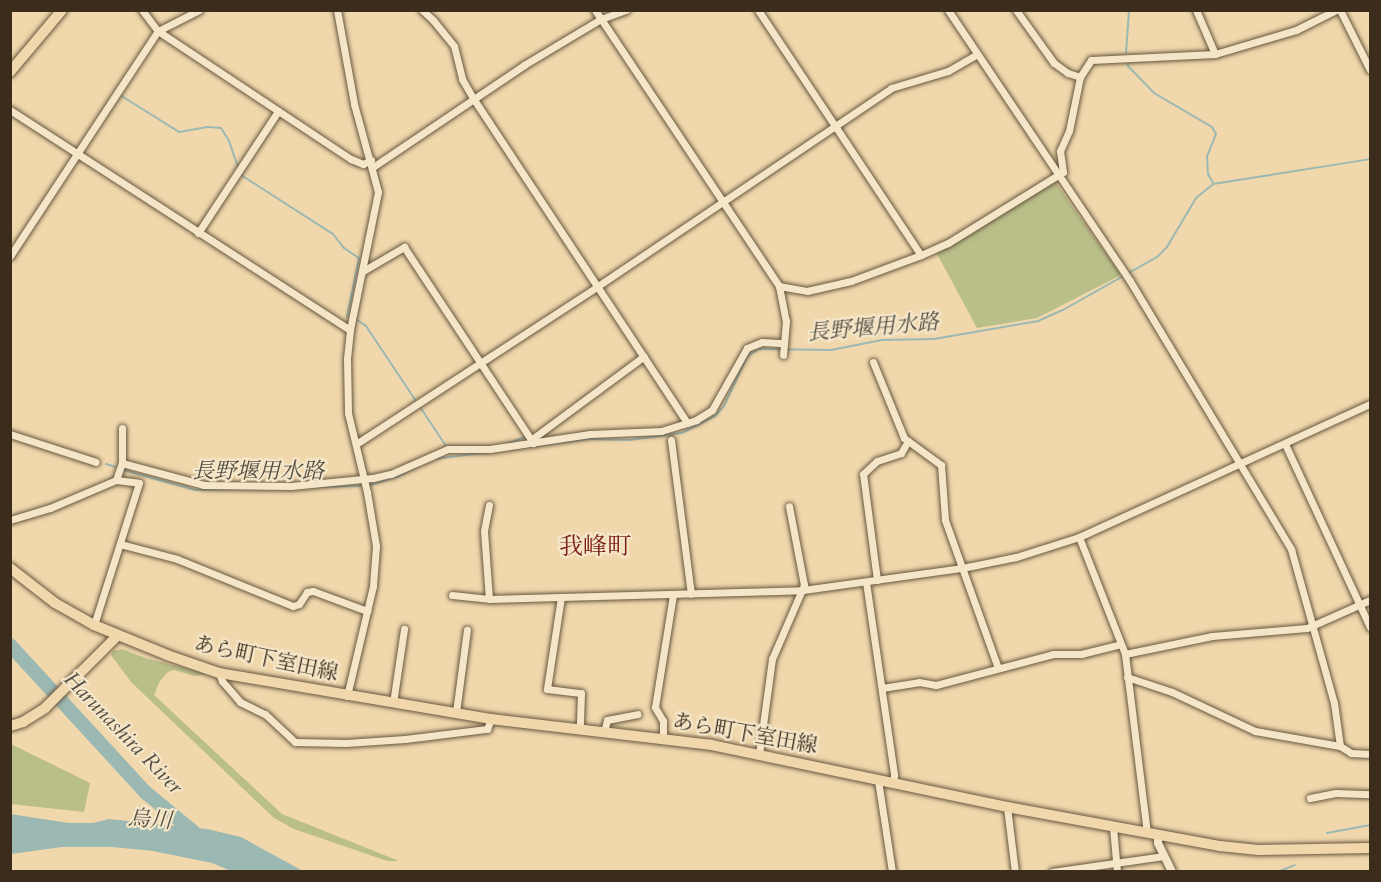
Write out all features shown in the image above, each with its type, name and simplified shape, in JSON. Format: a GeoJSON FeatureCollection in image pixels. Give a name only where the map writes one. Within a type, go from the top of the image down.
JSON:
{"type":"FeatureCollection","features":[{"type":"Feature","properties":{"kind":"main road"},"geometry":{"type":"LineString","coordinates":[[10,72],[62,10]]}},
{"type":"Feature","properties":{"kind":"main road","name":"あら町下室田線"},"geometry":{"type":"LineString","coordinates":[[10,568],[55,603],[94,625],[201,669],[219,673],[491,718],[663,739],[759,754],[1007,807],[1152,834],[1258,850],[1371,848]]}},
{"type":"Feature","properties":{"kind":"main road"},"geometry":{"type":"LineString","coordinates":[[10,726],[30,718],[45,708],[118,635]]}},
{"type":"Feature","properties":{"kind":"street"},"geometry":{"type":"LineString","coordinates":[[142,10],[158,31],[359,164],[372,164],[473,98],[601,20],[626,10]]}},
{"type":"Feature","properties":{"kind":"street"},"geometry":{"type":"LineString","coordinates":[[10,256],[158,31],[199,10]]}},
{"type":"Feature","properties":{"kind":"street"},"geometry":{"type":"LineString","coordinates":[[337,10],[354,104],[377,183],[378,202],[350,330],[347,359],[347,403],[376,546],[375,576],[347,696]]}},
{"type":"Feature","properties":{"kind":"street"},"geometry":{"type":"LineString","coordinates":[[422,10],[454,46],[462,79],[473,98],[687,423]]}},
{"type":"Feature","properties":{"kind":"street"},"geometry":{"type":"LineString","coordinates":[[122,463],[182,481],[214,486],[291,486],[364,480],[391,474],[448,449],[490,448],[590,434],[653,432],[687,423],[707,414],[717,404],[747,348],[762,342],[783,348],[786,321],[779,286],[724,200],[595,10]]}},
{"type":"Feature","properties":{"kind":"street"},"geometry":{"type":"LineString","coordinates":[[758,10],[921,255]]}},
{"type":"Feature","properties":{"kind":"street"},"geometry":{"type":"LineString","coordinates":[[948,10],[1126,276],[1294,558],[1334,703],[1340,746]]}},
{"type":"Feature","properties":{"kind":"street"},"geometry":{"type":"LineString","coordinates":[[1016,10],[1054,63],[1068,73],[1080,77]]}},
{"type":"Feature","properties":{"kind":"street"},"geometry":{"type":"LineString","coordinates":[[1196,10],[1215,54]]}},
{"type":"Feature","properties":{"kind":"street"},"geometry":{"type":"LineString","coordinates":[[779,286],[807,291],[851,281],[921,255],[948,243],[1063,172],[1060,151],[1068,131],[1080,77],[1087,64],[1096,59],[1215,54],[1296,30],[1336,10]]}},
{"type":"Feature","properties":{"kind":"street"},"geometry":{"type":"LineString","coordinates":[[1340,10],[1371,70]]}},
{"type":"Feature","properties":{"kind":"street"},"geometry":{"type":"LineString","coordinates":[[356,444],[598,286],[891,88],[948,71],[977,54]]}},
{"type":"Feature","properties":{"kind":"street"},"geometry":{"type":"LineString","coordinates":[[10,110],[350,330]]}},
{"type":"Feature","properties":{"kind":"street"},"geometry":{"type":"LineString","coordinates":[[198,233],[278,111]]}},
{"type":"Feature","properties":{"kind":"street"},"geometry":{"type":"LineString","coordinates":[[363,271],[404,247],[533,441]]}},
{"type":"Feature","properties":{"kind":"street"},"geometry":{"type":"LineString","coordinates":[[533,441],[644,356]]}},
{"type":"Feature","properties":{"kind":"street"},"geometry":{"type":"LineString","coordinates":[[873,362],[901,434],[941,465],[945,520],[998,668]]}},
{"type":"Feature","properties":{"kind":"street"},"geometry":{"type":"LineString","coordinates":[[452,595],[489,599],[803,590],[962,568],[1016,557],[1079,537],[1371,404]]}},
{"type":"Feature","properties":{"kind":"street"},"geometry":{"type":"LineString","coordinates":[[116,480],[122,463],[122,428]]}},
{"type":"Feature","properties":{"kind":"street"},"geometry":{"type":"LineString","coordinates":[[10,434],[96,462]]}},
{"type":"Feature","properties":{"kind":"street"},"geometry":{"type":"LineString","coordinates":[[671,440],[692,594]]}},
{"type":"Feature","properties":{"kind":"street"},"geometry":{"type":"LineString","coordinates":[[877,580],[863,474],[877,461],[901,453],[908,441]]}},
{"type":"Feature","properties":{"kind":"street"},"geometry":{"type":"LineString","coordinates":[[1285,444],[1371,627]]}},
{"type":"Feature","properties":{"kind":"street"},"geometry":{"type":"LineString","coordinates":[[10,520],[50,508],[116,480],[139,483],[94,625]]}},
{"type":"Feature","properties":{"kind":"street"},"geometry":{"type":"LineString","coordinates":[[489,505],[484,531],[489,599]]}},
{"type":"Feature","properties":{"kind":"street"},"geometry":{"type":"LineString","coordinates":[[759,754],[772,659],[803,590],[789,506]]}},
{"type":"Feature","properties":{"kind":"street"},"geometry":{"type":"LineString","coordinates":[[1079,537],[1125,654],[1152,834],[1172,872]]}},
{"type":"Feature","properties":{"kind":"street"},"geometry":{"type":"LineString","coordinates":[[120,544],[177,559],[293,606],[299,604],[309,590],[367,611]]}},
{"type":"Feature","properties":{"kind":"street"},"geometry":{"type":"LineString","coordinates":[[866,582],[893,783]]}},
{"type":"Feature","properties":{"kind":"street"},"geometry":{"type":"LineString","coordinates":[[663,739],[663,721],[655,707],[673,594]]}},
{"type":"Feature","properties":{"kind":"street"},"geometry":{"type":"LineString","coordinates":[[561,597],[547,690],[581,693],[580,730]]}},
{"type":"Feature","properties":{"kind":"street"},"geometry":{"type":"LineString","coordinates":[[1125,654],[1212,636],[1261,634],[1312,627],[1371,600]]}},
{"type":"Feature","properties":{"kind":"street"},"geometry":{"type":"LineString","coordinates":[[393,703],[404,629]]}},
{"type":"Feature","properties":{"kind":"street"},"geometry":{"type":"LineString","coordinates":[[456,712],[467,630]]}},
{"type":"Feature","properties":{"kind":"street"},"geometry":{"type":"LineString","coordinates":[[882,688],[919,682],[936,685],[1053,654],[1082,654],[1121,644]]}},
{"type":"Feature","properties":{"kind":"street"},"geometry":{"type":"LineString","coordinates":[[219,673],[222,681],[240,702],[265,714],[295,742],[345,743],[405,739],[487,729],[491,718]]}},
{"type":"Feature","properties":{"kind":"street"},"geometry":{"type":"LineString","coordinates":[[1127,677],[1172,692],[1255,731],[1340,746],[1345,751],[1371,754]]}},
{"type":"Feature","properties":{"kind":"street"},"geometry":{"type":"LineString","coordinates":[[604,732],[607,720],[637,714]]}},
{"type":"Feature","properties":{"kind":"street"},"geometry":{"type":"LineString","coordinates":[[878,780],[892,872]]}},
{"type":"Feature","properties":{"kind":"street"},"geometry":{"type":"LineString","coordinates":[[1310,798],[1336,793],[1371,794]]}},
{"type":"Feature","properties":{"kind":"street"},"geometry":{"type":"LineString","coordinates":[[1007,807],[1016,872]]}},
{"type":"Feature","properties":{"kind":"street"},"geometry":{"type":"LineString","coordinates":[[1113,827],[1117,872]]}},
{"type":"Feature","properties":{"kind":"street"},"geometry":{"type":"LineString","coordinates":[[1052,872],[1164,856]]}},
{"type":"Feature","properties":{"kind":"green space"},"geometry":{"type":"Polygon","coordinates":[[[1053,179],[1121,275],[1037,318],[977,328],[936,252],[1053,179]]]}},
{"type":"Feature","properties":{"kind":"green space"},"geometry":{"type":"Polygon","coordinates":[[[122,649],[145,658],[207,674],[195,676],[174,670],[168,672],[160,681],[154,695],[282,814],[399,861],[387,861],[294,829],[274,818],[131,682],[111,655],[113,651],[122,649]]]}},
{"type":"Feature","properties":{"kind":"green space"},"geometry":{"type":"Polygon","coordinates":[[[11,744],[90,783],[84,812],[11,804],[11,744]]]}},
{"type":"Feature","properties":{"kind":"water"},"geometry":{"type":"Polygon","coordinates":[[[10,814],[69,823],[93,823],[109,819],[207,829],[241,837],[303,871],[231,871],[212,863],[153,851],[112,847],[62,847],[11,854],[10,814]]]}},
{"type":"Feature","properties":{"kind":"waterway"},"geometry":{"type":"LineString","coordinates":[[1126,53],[1129,10]]}},
{"type":"Feature","properties":{"kind":"waterway"},"geometry":{"type":"LineString","coordinates":[[1128,59],[1128,66],[1154,93],[1212,127],[1216,134],[1207,156],[1208,174],[1213,183]]}},
{"type":"Feature","properties":{"kind":"waterway"},"geometry":{"type":"LineString","coordinates":[[120,95],[179,132],[208,127],[221,128],[229,141],[238,167]]}},
{"type":"Feature","properties":{"kind":"waterway","name":"長野堰用水路"},"geometry":{"type":"LineString","coordinates":[[434,459],[589,439],[629,440],[682,433],[715,416],[724,406],[747,357],[758,349],[831,350],[882,340],[934,339],[1038,321],[1063,310],[1157,257],[1167,247],[1196,198],[1213,184],[1370,159]]}},
{"type":"Feature","properties":{"kind":"waterway"},"geometry":{"type":"LineString","coordinates":[[241,175],[333,234],[344,248],[359,258],[347,317]]}},
{"type":"Feature","properties":{"kind":"waterway"},"geometry":{"type":"LineString","coordinates":[[356,319],[366,326],[446,446],[449,446]]}},
{"type":"Feature","properties":{"kind":"waterway"},"geometry":{"type":"LineString","coordinates":[[509,443],[525,437]]}},
{"type":"Feature","properties":{"kind":"waterway","name":"長野堰用水路"},"geometry":{"type":"LineString","coordinates":[[106,464],[116,467]]}},
{"type":"Feature","properties":{"kind":"waterway","name":"長野堰用水路"},"geometry":{"type":"LineString","coordinates":[[371,485],[399,476],[420,465]]}},
{"type":"Feature","properties":{"kind":"waterway","name":"長野堰用水路"},"geometry":{"type":"LineString","coordinates":[[123,470],[195,490],[360,486]]}},
{"type":"Feature","properties":{"kind":"waterway","name":"Harunashira River"},"geometry":{"type":"LineString","coordinates":[[10,645],[145,792],[201,838]]}},
{"type":"Feature","properties":{"kind":"waterway"},"geometry":{"type":"LineString","coordinates":[[1327,833],[1370,825]]}},
{"type":"Feature","properties":{"kind":"waterway"},"geometry":{"type":"LineString","coordinates":[[1277,872],[1295,865]]}},
{"type":"Feature","properties":{"kind":"district","name":"我峰町"},"geometry":{"type":"Point","coordinates":[595,547]}},
{"type":"Feature","properties":{"kind":"water label","name":"烏川"},"geometry":{"type":"Point","coordinates":[150,820]}}]}
